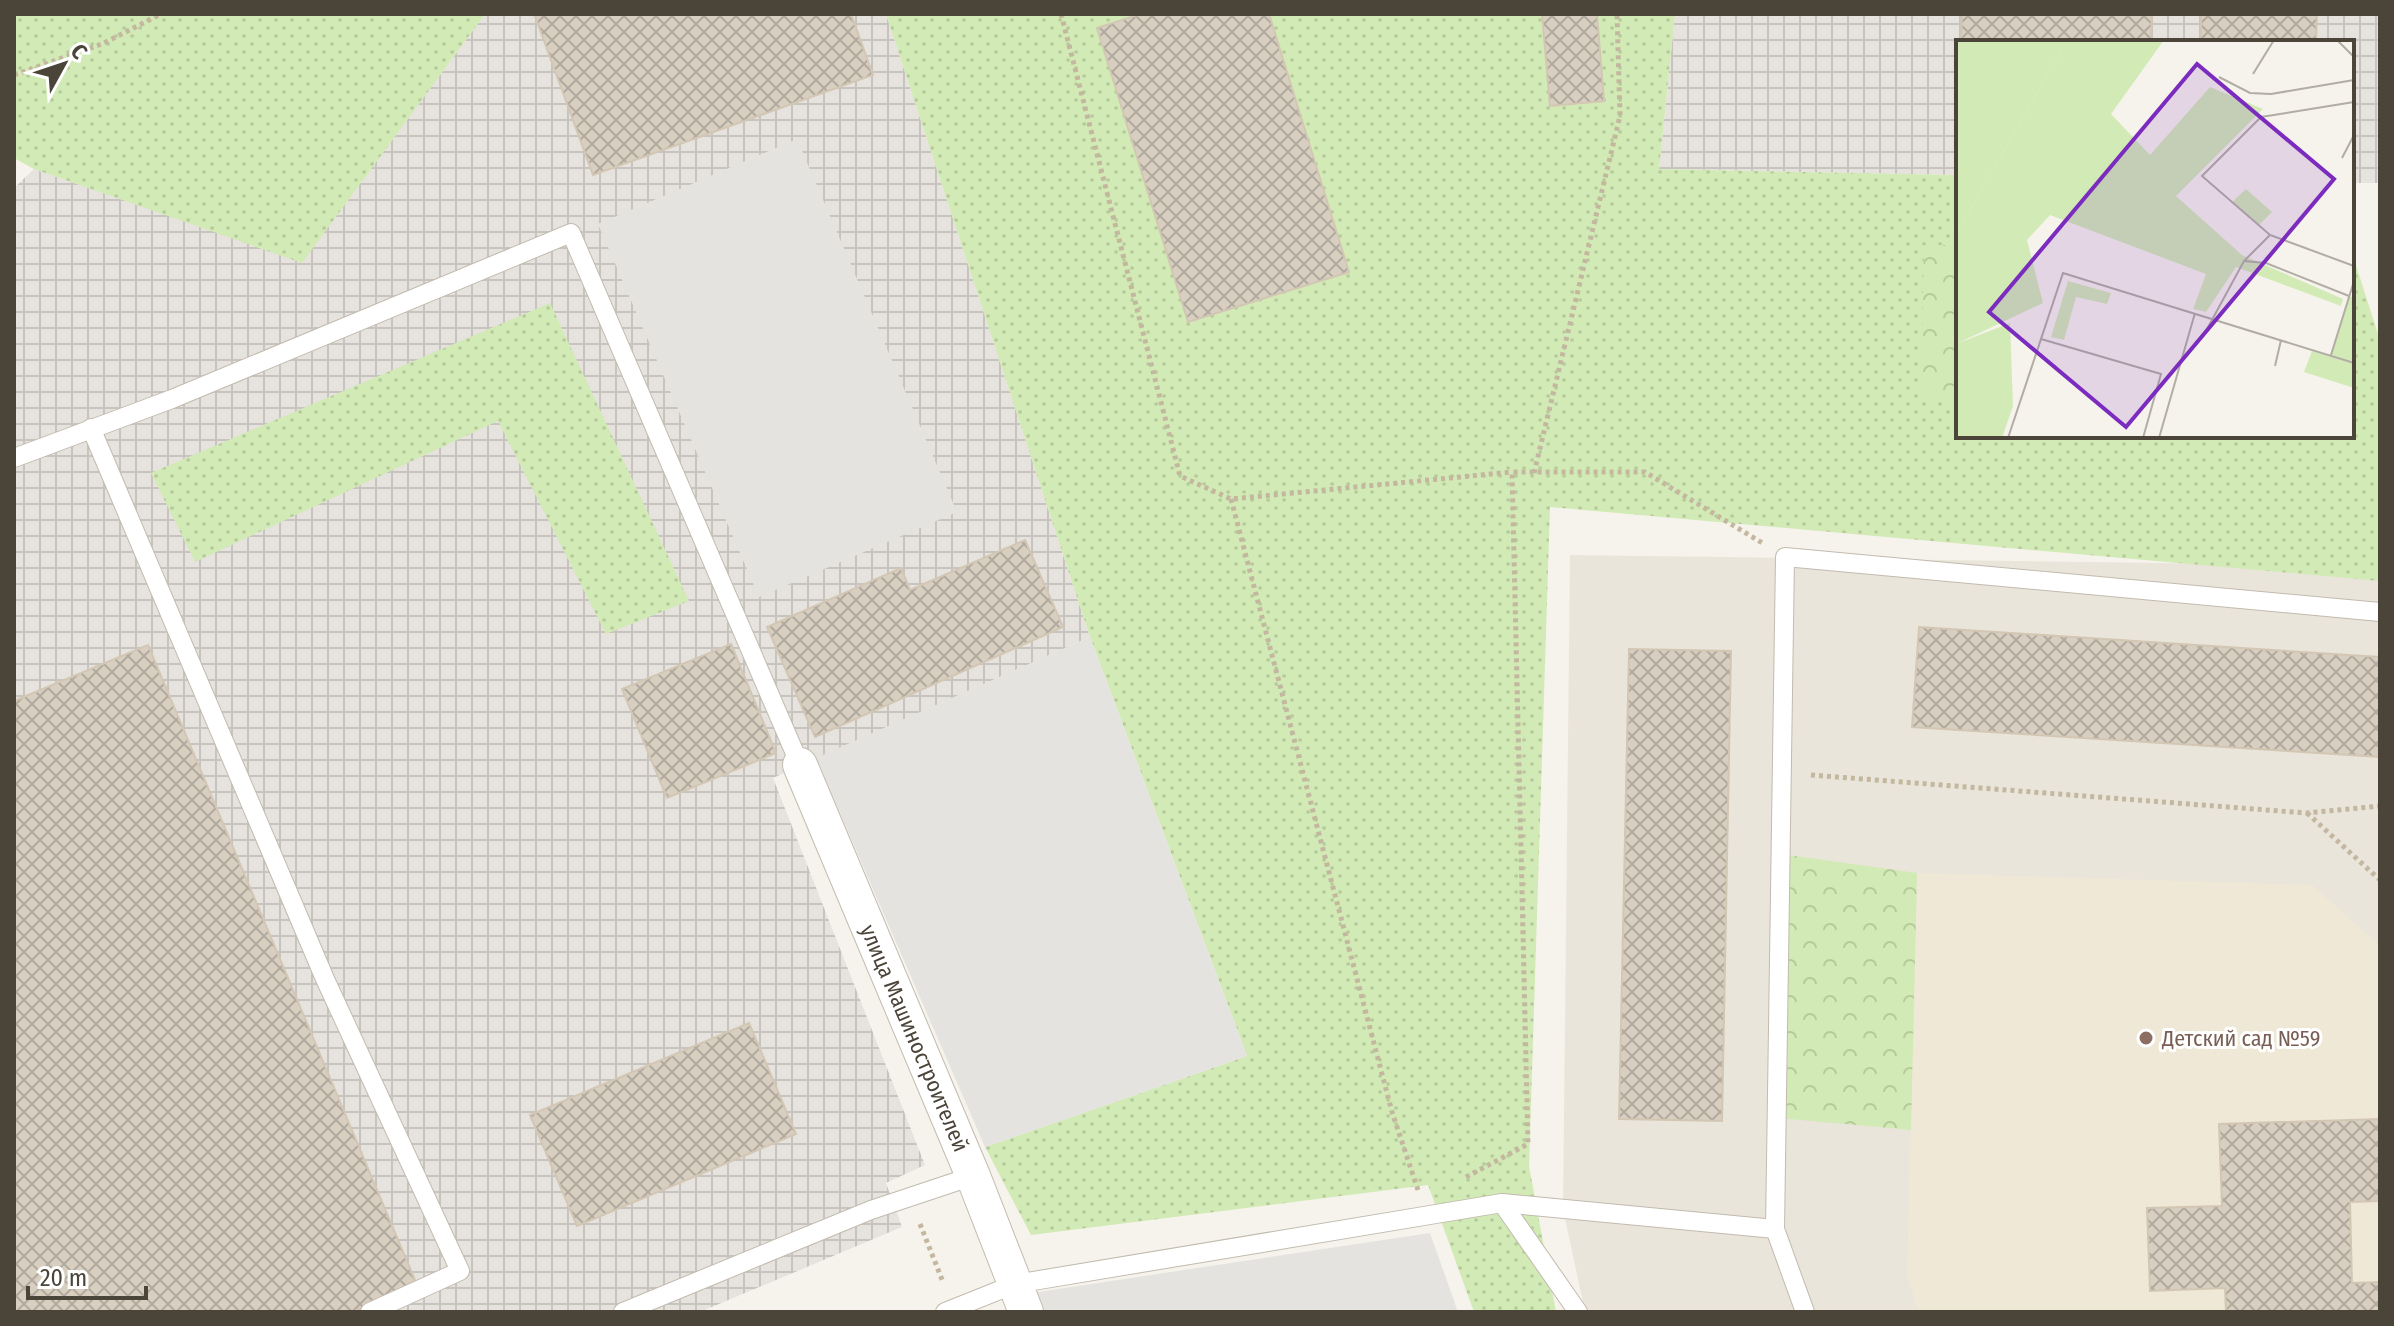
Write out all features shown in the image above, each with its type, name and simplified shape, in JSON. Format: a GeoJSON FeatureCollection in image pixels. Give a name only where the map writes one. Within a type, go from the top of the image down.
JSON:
{"type":"FeatureCollection","features":[{"type":"Feature","properties":{"kind":"street","name":"улица Машиностроителей"},"geometry":{"type":"LineString","coordinates":[[800,765],[973,1176],[1020,1298]]}},
{"type":"Feature","properties":{"kind":"lane"},"geometry":{"type":"LineString","coordinates":[[14,458],[172,399],[571,233],[800,765]]}},
{"type":"Feature","properties":{"kind":"lane"},"geometry":{"type":"LineString","coordinates":[[91,428],[325,979],[460,1271],[370,1312]]}},
{"type":"Feature","properties":{"kind":"lane"},"geometry":{"type":"LineString","coordinates":[[1805,1312],[1775,1229],[1785,557],[2380,612]]}},
{"type":"Feature","properties":{"kind":"lane"},"geometry":{"type":"LineString","coordinates":[[623,1312],[871,1210],[973,1176]]}},
{"type":"Feature","properties":{"kind":"lane"},"geometry":{"type":"LineString","coordinates":[[945,1312],[1502,1203],[1775,1229]]}},
{"type":"Feature","properties":{"kind":"lane"},"geometry":{"type":"LineString","coordinates":[[1502,1203],[1578,1312]]}},
{"type":"Feature","properties":{"kind":"path"},"geometry":{"type":"LineString","coordinates":[[14,75],[102,44],[161,14]]}},
{"type":"Feature","properties":{"kind":"path"},"geometry":{"type":"LineString","coordinates":[[1061,14],[1180,476],[1231,499],[1512,472],[1645,472],[1785,557]]}},
{"type":"Feature","properties":{"kind":"path"},"geometry":{"type":"LineString","coordinates":[[1534,473],[1620,116],[1617,14]]}},
{"type":"Feature","properties":{"kind":"path"},"geometry":{"type":"LineString","coordinates":[[1461,1180],[1528,1144],[1512,472]]}},
{"type":"Feature","properties":{"kind":"path"},"geometry":{"type":"LineString","coordinates":[[1231,499],[1388,1097],[1421,1202]]}},
{"type":"Feature","properties":{"kind":"path"},"geometry":{"type":"LineString","coordinates":[[1782,773],[2306,813],[2380,806]]}},
{"type":"Feature","properties":{"kind":"path"},"geometry":{"type":"LineString","coordinates":[[2306,813],[2380,880]]}},
{"type":"Feature","properties":{"kind":"shaded area"},"geometry":{"type":"Polygon","coordinates":[[[485,14],[886,14],[1090,637],[773,778],[925,1165],[886,1183],[902,1227],[700,1312],[14,1312],[14,188],[34,169],[302,262],[485,14]]]}},
{"type":"Feature","properties":{"kind":"shaded area"},"geometry":{"type":"Polygon","coordinates":[[[1675,14],[2380,14],[2380,183],[2354,183],[2354,40],[1956,40],[1956,175],[1659,169],[1675,14]]]}},
{"type":"Feature","properties":{"kind":"shaded area"},"geometry":{"type":"Polygon","coordinates":[[[797,139],[957,512],[759,597],[598,224],[797,139]]]}},
{"type":"Feature","properties":{"kind":"shaded area"},"geometry":{"type":"Polygon","coordinates":[[[1570,555],[2380,566],[2380,1312],[1585,1312],[1563,1209],[1570,555]]]}},
{"type":"Feature","properties":{"kind":"shaded area"},"geometry":{"type":"Polygon","coordinates":[[[1090,637],[1247,1056],[985,1147],[816,758],[1090,637]]]}},
{"type":"Feature","properties":{"kind":"shaded area","name":"Детский сад №59"},"geometry":{"type":"Polygon","coordinates":[[[1917,873],[2312,885],[2380,946],[2380,1312],[1919,1312],[1907,1275],[1917,873]]]}},
{"type":"Feature","properties":{"kind":"shaded area"},"geometry":{"type":"Polygon","coordinates":[[[1430,1233],[1458,1312],[1026,1312],[1018,1295],[1430,1233]]]}},
{"type":"Feature","properties":{"kind":"green space"},"geometry":{"type":"Polygon","coordinates":[[[14,14],[485,14],[302,263],[34,169],[14,158],[14,14]]]}},
{"type":"Feature","properties":{"kind":"green space"},"geometry":{"type":"Polygon","coordinates":[[[886,14],[1675,14],[1659,169],[1956,175],[1956,438],[2354,438],[2354,259],[2380,340],[2380,581],[1550,507],[1529,1166],[1556,1312],[1474,1312],[1428,1185],[1031,1235],[985,1147],[1247,1056],[1090,637],[886,14]]]}},
{"type":"Feature","properties":{"kind":"green space"},"geometry":{"type":"Polygon","coordinates":[[[1924,245],[1956,245],[1956,398],[1921,398],[1924,245]]]}},
{"type":"Feature","properties":{"kind":"green space"},"geometry":{"type":"Polygon","coordinates":[[[550,303],[689,601],[606,634],[498,421],[195,562],[151,473],[550,303]]]}},
{"type":"Feature","properties":{"kind":"green space"},"geometry":{"type":"Polygon","coordinates":[[[1781,854],[1917,873],[1911,1130],[1777,1118],[1781,854]]]}},
{"type":"Feature","properties":{"kind":"building"},"geometry":{"type":"Polygon","coordinates":[[[851,14],[873,75],[593,175],[535,16],[851,14]]]}},
{"type":"Feature","properties":{"kind":"building"},"geometry":{"type":"Polygon","coordinates":[[[1141,14],[1269,14],[1349,272],[1188,322],[1097,28],[1141,14]]]}},
{"type":"Feature","properties":{"kind":"building"},"geometry":{"type":"Polygon","coordinates":[[[1542,14],[1597,14],[1604,101],[1550,106],[1542,14]]]}},
{"type":"Feature","properties":{"kind":"building"},"geometry":{"type":"Polygon","coordinates":[[[1962,14],[2152,14],[2151,40],[1961,40],[1962,14]]]}},
{"type":"Feature","properties":{"kind":"building"},"geometry":{"type":"Polygon","coordinates":[[[2201,14],[2317,14],[2316,40],[2201,40],[2201,14]]]}},
{"type":"Feature","properties":{"kind":"building"},"geometry":{"type":"Polygon","coordinates":[[[1025,540],[1063,627],[815,737],[767,627],[901,568],[910,590],[1025,540]]]}},
{"type":"Feature","properties":{"kind":"building"},"geometry":{"type":"Polygon","coordinates":[[[1919,627],[2380,657],[2380,757],[1912,727],[1919,627]]]}},
{"type":"Feature","properties":{"kind":"building"},"geometry":{"type":"Polygon","coordinates":[[[731,644],[776,753],[667,798],[622,689],[731,644]]]}},
{"type":"Feature","properties":{"kind":"building"},"geometry":{"type":"Polygon","coordinates":[[[148,645],[417,1285],[352,1312],[14,1312],[14,701],[148,645]]]}},
{"type":"Feature","properties":{"kind":"building"},"geometry":{"type":"Polygon","coordinates":[[[1629,649],[1731,651],[1722,1121],[1619,1119],[1629,649]]]}},
{"type":"Feature","properties":{"kind":"building"},"geometry":{"type":"Polygon","coordinates":[[[749,1023],[796,1134],[577,1226],[530,1115],[749,1023]]]}},
{"type":"Feature","properties":{"kind":"building"},"geometry":{"type":"Polygon","coordinates":[[[2380,1119],[2380,1201],[2350,1202],[2352,1283],[2380,1282],[2380,1312],[2226,1312],[2225,1288],[2150,1291],[2147,1208],[2222,1206],[2219,1124],[2380,1119]]]}},
{"type":"Feature","properties":{"kind":"place","name":"Детский сад №59"},"geometry":{"type":"Point","coordinates":[2146,1038]}}]}
